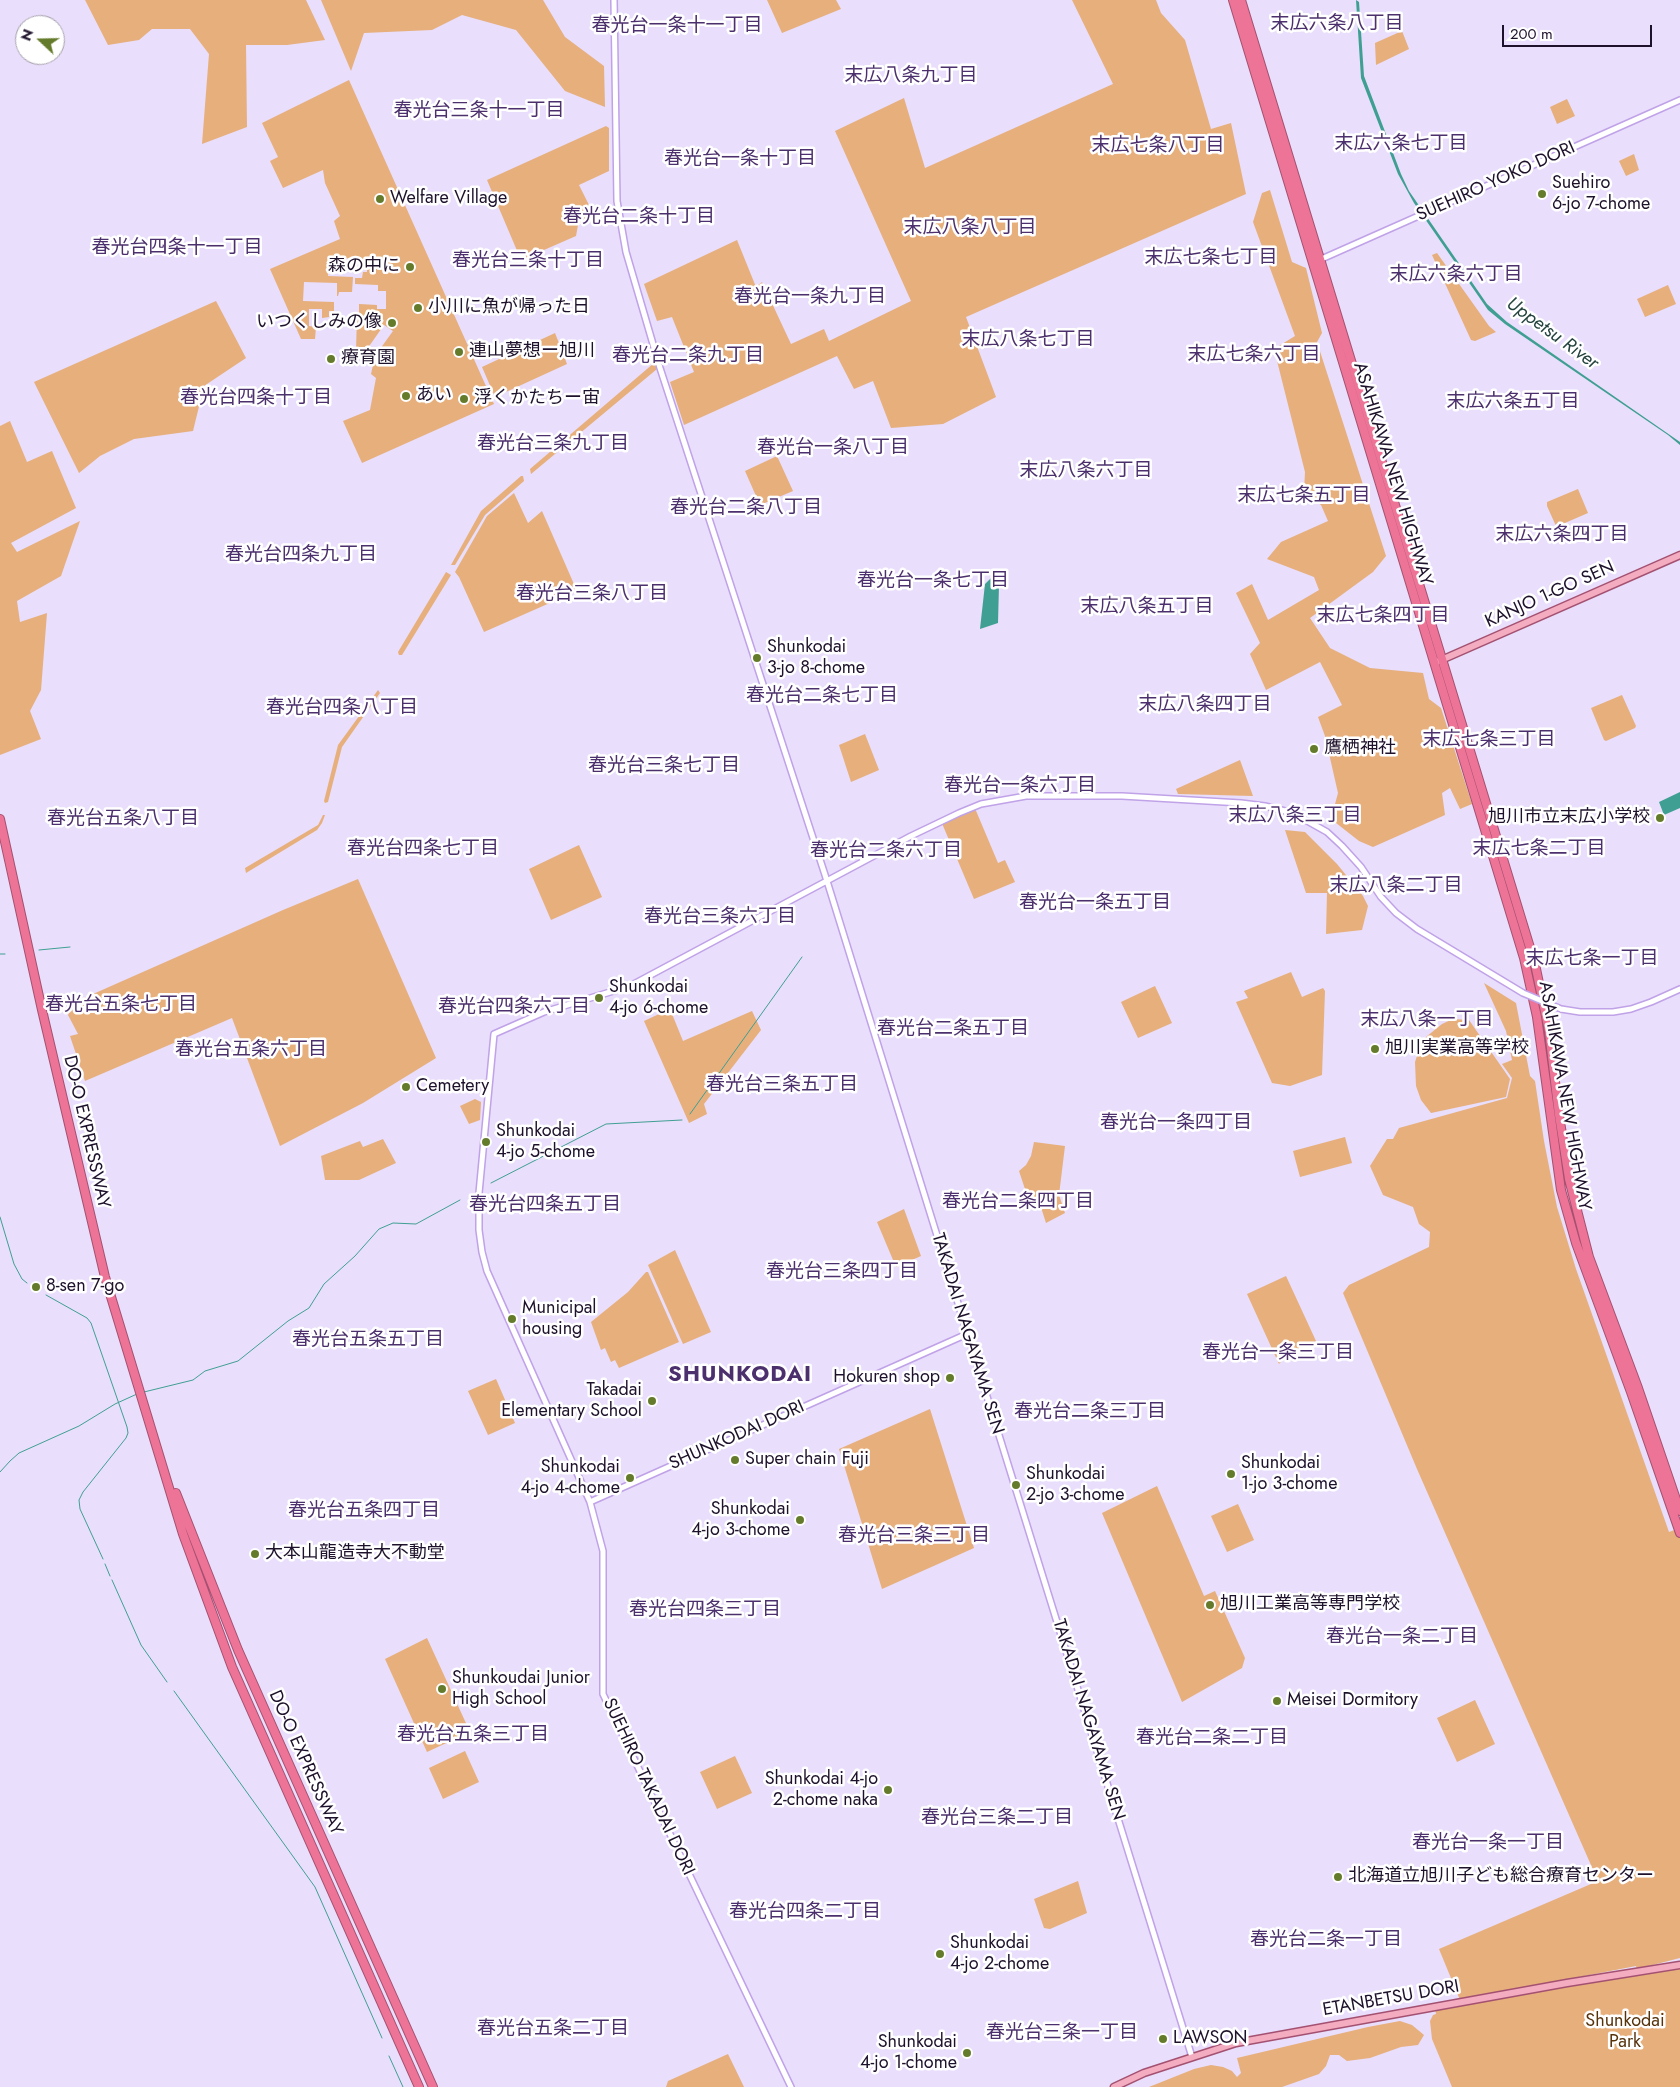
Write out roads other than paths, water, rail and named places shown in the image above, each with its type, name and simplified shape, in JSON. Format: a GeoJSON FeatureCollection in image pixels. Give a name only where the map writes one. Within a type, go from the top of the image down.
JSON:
{"type":"FeatureCollection","features":[{"type":"Feature","properties":{"kind":"highway","name":"ASAHIKAWA NEW HIGHWAY"},"geometry":{"type":"LineString","coordinates":[[1233,0],[1524,958],[1536,1017],[1561,1190],[1576,1243],[1680,1533]]}},
{"type":"Feature","properties":{"kind":"highway","name":"ASAHIKAWA NEW HIGHWAY"},"geometry":{"type":"LineString","coordinates":[[1241,0],[1542,994],[1564,1148],[1589,1257],[1638,1388],[1680,1511]]}},
{"type":"Feature","properties":{"kind":"highway","name":"DO-O EXPRESSWAY"},"geometry":{"type":"LineString","coordinates":[[0,819],[42,1010],[105,1277],[197,1575],[226,1654],[419,2087]]}},
{"type":"Feature","properties":{"kind":"highway","name":"DO-O EXPRESSWAY"},"geometry":{"type":"LineString","coordinates":[[158,1447],[238,1650],[433,2087]]}},
{"type":"Feature","properties":{"kind":"main road","name":"KANJO 1-GO SEN"},"geometry":{"type":"LineString","coordinates":[[1433,663],[1680,555]]}},
{"type":"Feature","properties":{"kind":"main road","name":"ETANBETSU DORI"},"geometry":{"type":"LineString","coordinates":[[1114,2087],[1144,2074],[1236,2043],[1680,1965]]}},
{"type":"Feature","properties":{"kind":"street","name":"TAKADAI NAGAYAMA SEN"},"geometry":{"type":"LineString","coordinates":[[614,0],[617,201],[620,227],[626,252],[660,368],[827,881],[1192,2057]]}},
{"type":"Feature","properties":{"kind":"street","name":"SUEHIRO YOKO DORI"},"geometry":{"type":"LineString","coordinates":[[1312,262],[1321,260],[1680,100]]}},
{"type":"Feature","properties":{"kind":"street","name":"SUEHIRO TAKADAI DORI"},"geometry":{"type":"LineString","coordinates":[[791,2087],[603,1694],[603,1551],[590,1502],[487,1271],[478,1230],[479,1192],[494,1034],[544,1012],[630,986],[959,812],[981,804],[1019,796],[1122,796],[1265,806],[1298,815],[1327,832],[1353,857],[1381,896],[1396,913],[1417,929],[1523,993],[1561,1009],[1600,1012],[1631,1009],[1680,989]]}},
{"type":"Feature","properties":{"kind":"street","name":"SHUNKODAI DORI"},"geometry":{"type":"LineString","coordinates":[[590,1502],[967,1334]]}},
{"type":"Feature","properties":{"kind":"waterway"},"geometry":{"type":"LineString","coordinates":[[39,950],[70,947]]}},
{"type":"Feature","properties":{"kind":"waterway"},"geometry":{"type":"LineString","coordinates":[[0,954],[5,954]]}},
{"type":"Feature","properties":{"kind":"waterway"},"geometry":{"type":"LineString","coordinates":[[690,1114],[802,957]]}},
{"type":"Feature","properties":{"kind":"waterway"},"geometry":{"type":"LineString","coordinates":[[491,1183],[606,1124],[682,1120]]}},
{"type":"Feature","properties":{"kind":"waterway"},"geometry":{"type":"LineString","coordinates":[[144,1392],[193,1380],[205,1371],[238,1361],[288,1321],[309,1308],[324,1284],[355,1256],[379,1229],[393,1223],[416,1224],[460,1200]]}},
{"type":"Feature","properties":{"kind":"waterway"},"geometry":{"type":"LineString","coordinates":[[0,1217],[14,1264],[22,1279],[27,1283]]}},
{"type":"Feature","properties":{"kind":"waterway"},"geometry":{"type":"LineString","coordinates":[[46,1295],[87,1318],[91,1323],[127,1427],[128,1433],[126,1438],[83,1492],[79,1500],[80,1509],[103,1559]]}},
{"type":"Feature","properties":{"kind":"waterway"},"geometry":{"type":"LineString","coordinates":[[0,1472],[19,1453],[79,1426],[115,1404],[137,1394]]}},
{"type":"Feature","properties":{"kind":"waterway"},"geometry":{"type":"LineString","coordinates":[[105,1564],[110,1576]]}},
{"type":"Feature","properties":{"kind":"waterway"},"geometry":{"type":"LineString","coordinates":[[112,1580],[141,1645],[167,1682]]}},
{"type":"Feature","properties":{"kind":"waterway"},"geometry":{"type":"LineString","coordinates":[[174,1691],[315,1887],[382,2038]]}},
{"type":"Feature","properties":{"kind":"waterway"},"geometry":{"type":"LineString","coordinates":[[389,2056],[403,2087]]}},
{"type":"Feature","properties":{"kind":"place","name":"Suehiro 6-jo 7-chome"},"geometry":{"type":"Point","coordinates":[1542,194]}},
{"type":"Feature","properties":{"kind":"place","name":"Welfare Village"},"geometry":{"type":"Point","coordinates":[380,199]}},
{"type":"Feature","properties":{"kind":"place","name":"森の中に"},"geometry":{"type":"Point","coordinates":[410,267]}},
{"type":"Feature","properties":{"kind":"place","name":"小川に魚が帰った日"},"geometry":{"type":"Point","coordinates":[418,308]}},
{"type":"Feature","properties":{"kind":"place","name":"いつくしみの像"},"geometry":{"type":"Point","coordinates":[392,323]}},
{"type":"Feature","properties":{"kind":"place","name":"連山夢想ー旭川"},"geometry":{"type":"Point","coordinates":[459,352]}},
{"type":"Feature","properties":{"kind":"place","name":"療育園"},"geometry":{"type":"Point","coordinates":[331,359]}},
{"type":"Feature","properties":{"kind":"place","name":"あい"},"geometry":{"type":"Point","coordinates":[406,396]}},
{"type":"Feature","properties":{"kind":"place","name":"浮くかたちー宙"},"geometry":{"type":"Point","coordinates":[464,399]}},
{"type":"Feature","properties":{"kind":"place","name":"Shunkodai 3-jo 8-chome"},"geometry":{"type":"Point","coordinates":[757,658]}},
{"type":"Feature","properties":{"kind":"place","name":"鷹栖神社"},"geometry":{"type":"Point","coordinates":[1314,749]}},
{"type":"Feature","properties":{"kind":"place","name":"旭川市立末広小学校"},"geometry":{"type":"Point","coordinates":[1660,818]}},
{"type":"Feature","properties":{"kind":"place","name":"Shunkodai 4-jo 6-chome"},"geometry":{"type":"Point","coordinates":[599,998]}},
{"type":"Feature","properties":{"kind":"place","name":"旭川実業高等学校"},"geometry":{"type":"Point","coordinates":[1375,1049]}},
{"type":"Feature","properties":{"kind":"place","name":"Cemetery"},"geometry":{"type":"Point","coordinates":[406,1087]}},
{"type":"Feature","properties":{"kind":"place","name":"Shunkodai 4-jo 5-chome"},"geometry":{"type":"Point","coordinates":[486,1142]}},
{"type":"Feature","properties":{"kind":"place","name":"8-sen 7-go"},"geometry":{"type":"Point","coordinates":[36,1287]}},
{"type":"Feature","properties":{"kind":"place","name":"Municipal housing"},"geometry":{"type":"Point","coordinates":[512,1319]}},
{"type":"Feature","properties":{"kind":"place","name":"Hokuren shop"},"geometry":{"type":"Point","coordinates":[950,1378]}},
{"type":"Feature","properties":{"kind":"place","name":"Takadai Elementary School"},"geometry":{"type":"Point","coordinates":[652,1401]}},
{"type":"Feature","properties":{"kind":"place","name":"Super chain Fuji"},"geometry":{"type":"Point","coordinates":[735,1460]}},
{"type":"Feature","properties":{"kind":"place","name":"Shunkodai 1-jo 3-chome"},"geometry":{"type":"Point","coordinates":[1231,1474]}},
{"type":"Feature","properties":{"kind":"place","name":"Shunkodai 4-jo 4-chome"},"geometry":{"type":"Point","coordinates":[630,1478]}},
{"type":"Feature","properties":{"kind":"place","name":"Shunkodai 2-jo 3-chome"},"geometry":{"type":"Point","coordinates":[1016,1485]}},
{"type":"Feature","properties":{"kind":"place","name":"Shunkodai 4-jo 3-chome"},"geometry":{"type":"Point","coordinates":[800,1520]}},
{"type":"Feature","properties":{"kind":"place","name":"大本山龍造寺大不動堂"},"geometry":{"type":"Point","coordinates":[255,1554]}},
{"type":"Feature","properties":{"kind":"place","name":"旭川工業高等専門学校"},"geometry":{"type":"Point","coordinates":[1210,1605]}},
{"type":"Feature","properties":{"kind":"place","name":"Shunkoudai Junior High School"},"geometry":{"type":"Point","coordinates":[442,1689]}},
{"type":"Feature","properties":{"kind":"place","name":"Meisei Dormitory"},"geometry":{"type":"Point","coordinates":[1277,1701]}},
{"type":"Feature","properties":{"kind":"place","name":"Shunkodai 4-jo 2-chome naka"},"geometry":{"type":"Point","coordinates":[888,1790]}},
{"type":"Feature","properties":{"kind":"place","name":"北海道立旭川子ども総合療育センター"},"geometry":{"type":"Point","coordinates":[1338,1877]}},
{"type":"Feature","properties":{"kind":"place","name":"Shunkodai 4-jo 2-chome"},"geometry":{"type":"Point","coordinates":[940,1954]}},
{"type":"Feature","properties":{"kind":"place","name":"LAWSON"},"geometry":{"type":"Point","coordinates":[1163,2039]}},
{"type":"Feature","properties":{"kind":"place","name":"Shunkodai 4-jo 1-chome"},"geometry":{"type":"Point","coordinates":[967,2053]}},
{"type":"Feature","properties":{"kind":"district","name":"末広六条八丁目"},"geometry":{"type":"Point","coordinates":[1337,24]}},
{"type":"Feature","properties":{"kind":"district","name":"春光台一条十一丁目"},"geometry":{"type":"Point","coordinates":[677,26]}},
{"type":"Feature","properties":{"kind":"district","name":"末広八条九丁目"},"geometry":{"type":"Point","coordinates":[911,76]}},
{"type":"Feature","properties":{"kind":"district","name":"春光台三条十一丁目"},"geometry":{"type":"Point","coordinates":[479,111]}},
{"type":"Feature","properties":{"kind":"district","name":"末広六条七丁目"},"geometry":{"type":"Point","coordinates":[1401,144]}},
{"type":"Feature","properties":{"kind":"district","name":"末広七条八丁目"},"geometry":{"type":"Point","coordinates":[1158,146]}},
{"type":"Feature","properties":{"kind":"district","name":"春光台一条十丁目"},"geometry":{"type":"Point","coordinates":[740,159]}},
{"type":"Feature","properties":{"kind":"district","name":"春光台二条十丁目"},"geometry":{"type":"Point","coordinates":[639,217]}},
{"type":"Feature","properties":{"kind":"district","name":"末広八条八丁目"},"geometry":{"type":"Point","coordinates":[970,228]}},
{"type":"Feature","properties":{"kind":"district","name":"春光台四条十一丁目"},"geometry":{"type":"Point","coordinates":[177,248]}},
{"type":"Feature","properties":{"kind":"district","name":"末広七条七丁目"},"geometry":{"type":"Point","coordinates":[1211,258]}},
{"type":"Feature","properties":{"kind":"district","name":"春光台三条十丁目"},"geometry":{"type":"Point","coordinates":[528,261]}},
{"type":"Feature","properties":{"kind":"district","name":"末広六条六丁目"},"geometry":{"type":"Point","coordinates":[1456,275]}},
{"type":"Feature","properties":{"kind":"district","name":"春光台一条九丁目"},"geometry":{"type":"Point","coordinates":[810,297]}},
{"type":"Feature","properties":{"kind":"district","name":"末広八条七丁目"},"geometry":{"type":"Point","coordinates":[1028,340]}},
{"type":"Feature","properties":{"kind":"district","name":"末広七条六丁目"},"geometry":{"type":"Point","coordinates":[1254,355]}},
{"type":"Feature","properties":{"kind":"district","name":"春光台二条九丁目"},"geometry":{"type":"Point","coordinates":[688,356]}},
{"type":"Feature","properties":{"kind":"district","name":"春光台四条十丁目"},"geometry":{"type":"Point","coordinates":[256,398]}},
{"type":"Feature","properties":{"kind":"district","name":"末広六条五丁目"},"geometry":{"type":"Point","coordinates":[1513,402]}},
{"type":"Feature","properties":{"kind":"district","name":"春光台三条九丁目"},"geometry":{"type":"Point","coordinates":[553,444]}},
{"type":"Feature","properties":{"kind":"district","name":"春光台一条八丁目"},"geometry":{"type":"Point","coordinates":[833,448]}},
{"type":"Feature","properties":{"kind":"district","name":"末広八条六丁目"},"geometry":{"type":"Point","coordinates":[1086,471]}},
{"type":"Feature","properties":{"kind":"district","name":"末広七条五丁目"},"geometry":{"type":"Point","coordinates":[1304,496]}},
{"type":"Feature","properties":{"kind":"district","name":"春光台二条八丁目"},"geometry":{"type":"Point","coordinates":[746,508]}},
{"type":"Feature","properties":{"kind":"district","name":"末広六条四丁目"},"geometry":{"type":"Point","coordinates":[1562,535]}},
{"type":"Feature","properties":{"kind":"district","name":"春光台四条九丁目"},"geometry":{"type":"Point","coordinates":[301,555]}},
{"type":"Feature","properties":{"kind":"district","name":"春光台一条七丁目"},"geometry":{"type":"Point","coordinates":[933,581]}},
{"type":"Feature","properties":{"kind":"district","name":"春光台三条八丁目"},"geometry":{"type":"Point","coordinates":[592,594]}},
{"type":"Feature","properties":{"kind":"district","name":"末広八条五丁目"},"geometry":{"type":"Point","coordinates":[1147,607]}},
{"type":"Feature","properties":{"kind":"district","name":"末広七条四丁目"},"geometry":{"type":"Point","coordinates":[1383,616]}},
{"type":"Feature","properties":{"kind":"district","name":"春光台二条七丁目"},"geometry":{"type":"Point","coordinates":[822,696]}},
{"type":"Feature","properties":{"kind":"district","name":"末広八条四丁目"},"geometry":{"type":"Point","coordinates":[1205,705]}},
{"type":"Feature","properties":{"kind":"district","name":"春光台四条八丁目"},"geometry":{"type":"Point","coordinates":[342,708]}},
{"type":"Feature","properties":{"kind":"district","name":"末広七条三丁目"},"geometry":{"type":"Point","coordinates":[1489,740]}},
{"type":"Feature","properties":{"kind":"district","name":"春光台三条七丁目"},"geometry":{"type":"Point","coordinates":[664,766]}},
{"type":"Feature","properties":{"kind":"district","name":"春光台一条六丁目"},"geometry":{"type":"Point","coordinates":[1020,786]}},
{"type":"Feature","properties":{"kind":"district","name":"末広八条三丁目"},"geometry":{"type":"Point","coordinates":[1295,816]}},
{"type":"Feature","properties":{"kind":"district","name":"春光台五条八丁目"},"geometry":{"type":"Point","coordinates":[123,819]}},
{"type":"Feature","properties":{"kind":"district","name":"春光台四条七丁目"},"geometry":{"type":"Point","coordinates":[423,849]}},
{"type":"Feature","properties":{"kind":"district","name":"末広七条二丁目"},"geometry":{"type":"Point","coordinates":[1539,849]}},
{"type":"Feature","properties":{"kind":"district","name":"春光台二条六丁目"},"geometry":{"type":"Point","coordinates":[886,851]}},
{"type":"Feature","properties":{"kind":"district","name":"末広八条二丁目"},"geometry":{"type":"Point","coordinates":[1396,886]}},
{"type":"Feature","properties":{"kind":"district","name":"春光台一条五丁目"},"geometry":{"type":"Point","coordinates":[1095,903]}},
{"type":"Feature","properties":{"kind":"district","name":"春光台三条六丁目"},"geometry":{"type":"Point","coordinates":[720,917]}},
{"type":"Feature","properties":{"kind":"district","name":"末広七条一丁目"},"geometry":{"type":"Point","coordinates":[1592,959]}},
{"type":"Feature","properties":{"kind":"district","name":"春光台五条七丁目"},"geometry":{"type":"Point","coordinates":[121,1005]}},
{"type":"Feature","properties":{"kind":"district","name":"春光台四条六丁目"},"geometry":{"type":"Point","coordinates":[514,1007]}},
{"type":"Feature","properties":{"kind":"district","name":"末広八条一丁目"},"geometry":{"type":"Point","coordinates":[1427,1020]}},
{"type":"Feature","properties":{"kind":"district","name":"春光台二条五丁目"},"geometry":{"type":"Point","coordinates":[953,1029]}},
{"type":"Feature","properties":{"kind":"district","name":"春光台五条六丁目"},"geometry":{"type":"Point","coordinates":[251,1050]}},
{"type":"Feature","properties":{"kind":"district","name":"春光台三条五丁目"},"geometry":{"type":"Point","coordinates":[782,1085]}},
{"type":"Feature","properties":{"kind":"district","name":"春光台一条四丁目"},"geometry":{"type":"Point","coordinates":[1176,1123]}},
{"type":"Feature","properties":{"kind":"district","name":"春光台二条四丁目"},"geometry":{"type":"Point","coordinates":[1018,1202]}},
{"type":"Feature","properties":{"kind":"district","name":"春光台四条五丁目"},"geometry":{"type":"Point","coordinates":[545,1205]}},
{"type":"Feature","properties":{"kind":"district","name":"春光台三条四丁目"},"geometry":{"type":"Point","coordinates":[842,1272]}},
{"type":"Feature","properties":{"kind":"district","name":"春光台五条五丁目"},"geometry":{"type":"Point","coordinates":[368,1340]}},
{"type":"Feature","properties":{"kind":"district","name":"春光台一条三丁目"},"geometry":{"type":"Point","coordinates":[1278,1353]}},
{"type":"Feature","properties":{"kind":"district","name":"SHUNKODAI"},"geometry":{"type":"Point","coordinates":[740,1376]}},
{"type":"Feature","properties":{"kind":"district","name":"春光台二条三丁目"},"geometry":{"type":"Point","coordinates":[1090,1412]}},
{"type":"Feature","properties":{"kind":"district","name":"春光台五条四丁目"},"geometry":{"type":"Point","coordinates":[364,1511]}},
{"type":"Feature","properties":{"kind":"district","name":"春光台三条三丁目"},"geometry":{"type":"Point","coordinates":[914,1536]}},
{"type":"Feature","properties":{"kind":"district","name":"春光台四条三丁目"},"geometry":{"type":"Point","coordinates":[705,1610]}},
{"type":"Feature","properties":{"kind":"district","name":"春光台一条二丁目"},"geometry":{"type":"Point","coordinates":[1402,1637]}},
{"type":"Feature","properties":{"kind":"district","name":"春光台五条三丁目"},"geometry":{"type":"Point","coordinates":[473,1735]}},
{"type":"Feature","properties":{"kind":"district","name":"春光台二条二丁目"},"geometry":{"type":"Point","coordinates":[1212,1738]}},
{"type":"Feature","properties":{"kind":"district","name":"春光台三条二丁目"},"geometry":{"type":"Point","coordinates":[997,1818]}},
{"type":"Feature","properties":{"kind":"district","name":"春光台一条一丁目"},"geometry":{"type":"Point","coordinates":[1488,1843]}},
{"type":"Feature","properties":{"kind":"district","name":"春光台四条二丁目"},"geometry":{"type":"Point","coordinates":[805,1912]}},
{"type":"Feature","properties":{"kind":"district","name":"春光台二条一丁目"},"geometry":{"type":"Point","coordinates":[1326,1940]}},
{"type":"Feature","properties":{"kind":"district","name":"春光台五条二丁目"},"geometry":{"type":"Point","coordinates":[553,2029]}},
{"type":"Feature","properties":{"kind":"district","name":"春光台三条一丁目"},"geometry":{"type":"Point","coordinates":[1062,2033]}},
{"type":"Feature","properties":{"kind":"water label","name":"Uppetsu River"},"geometry":{"type":"Point","coordinates":[1552,334]}},
{"type":"Feature","properties":{"kind":"park label","name":"Shunkodai Park"},"geometry":{"type":"Point","coordinates":[1625,2032]}}]}
